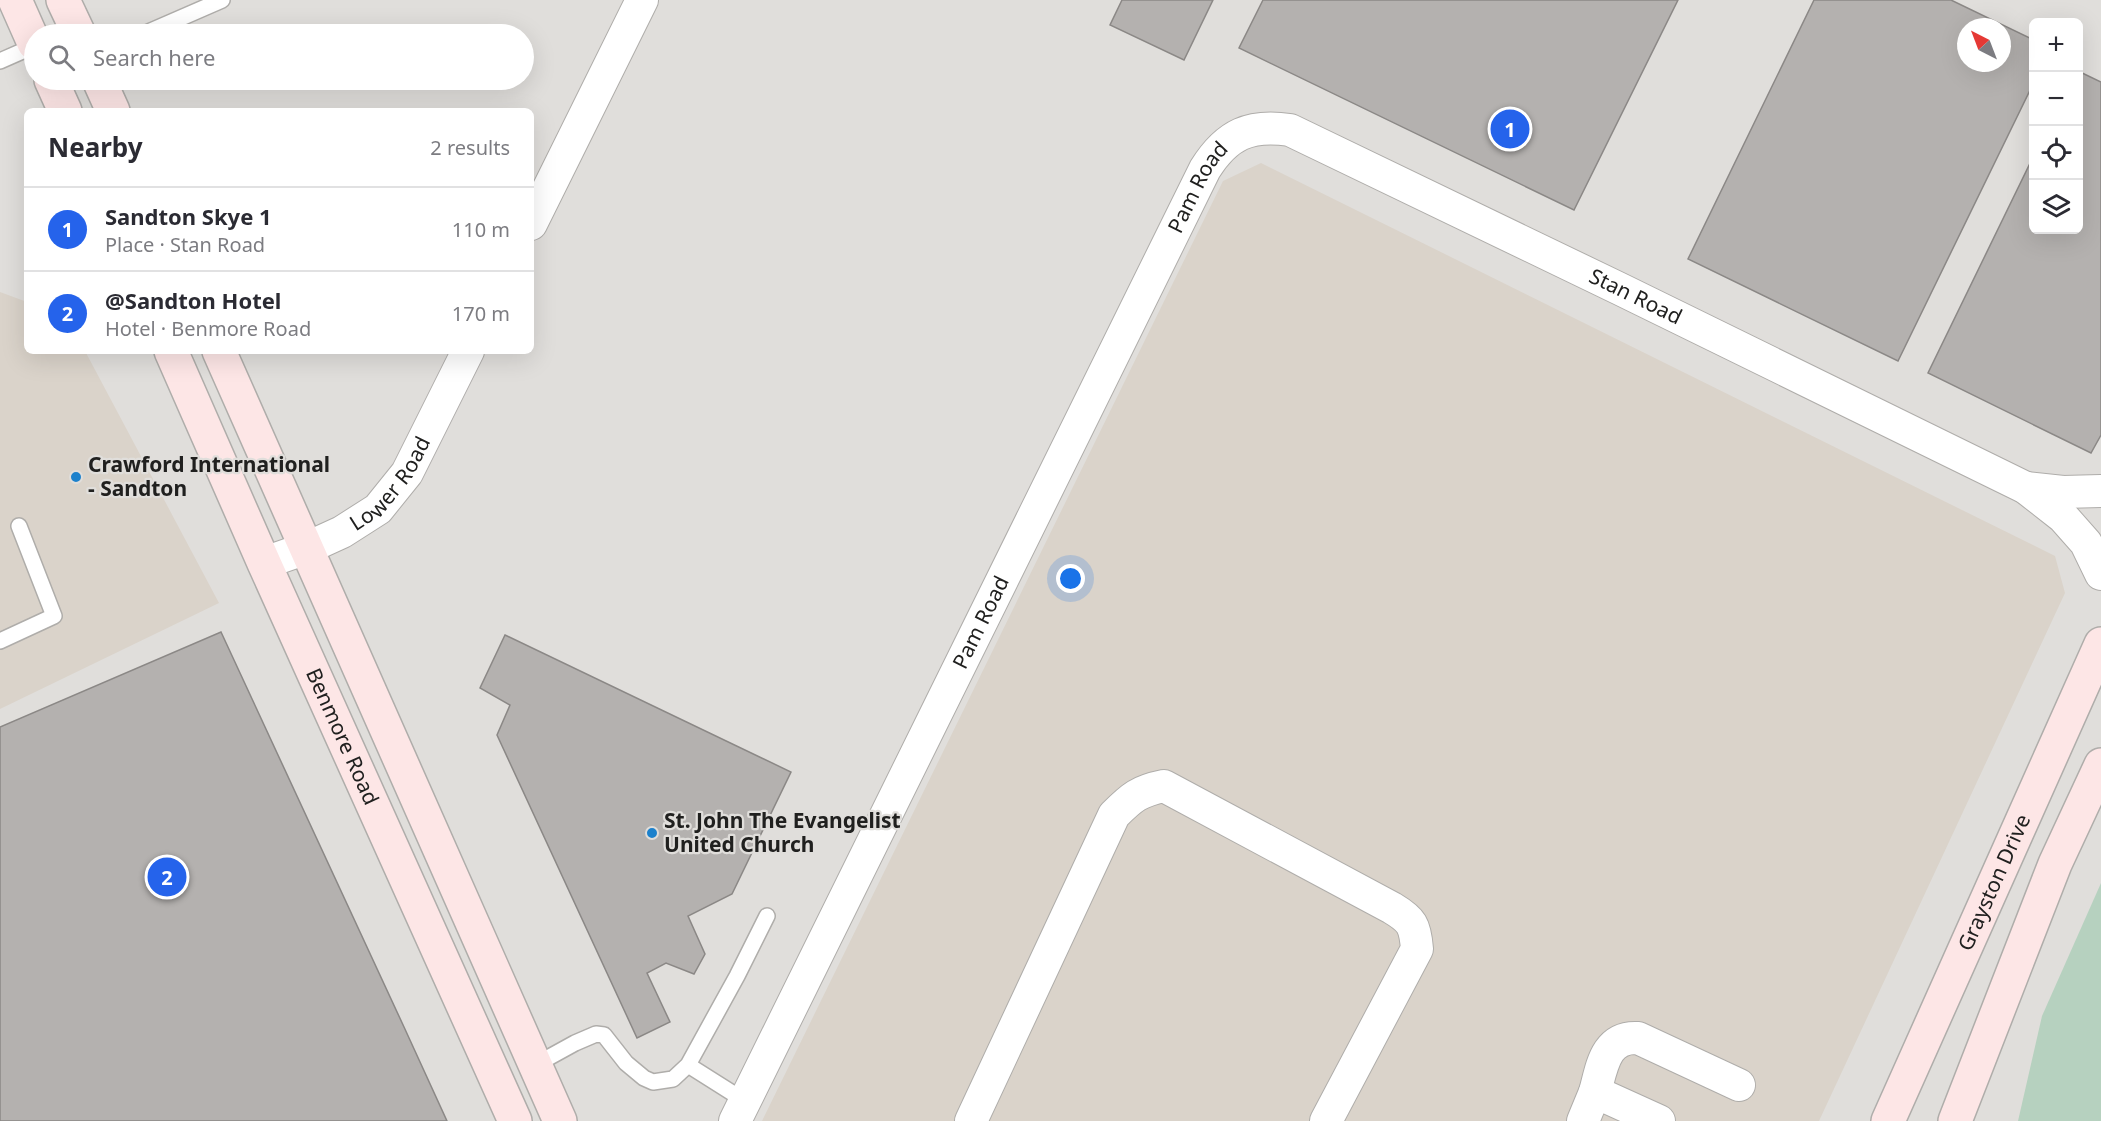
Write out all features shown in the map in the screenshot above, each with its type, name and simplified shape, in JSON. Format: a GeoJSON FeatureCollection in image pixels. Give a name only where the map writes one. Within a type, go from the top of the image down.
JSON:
{"type":"FeatureCollection","features":[{"type":"Feature","properties":{"kind":"street"},"geometry":{"type":"LineString","coordinates":[[15,0],[25,24]]}},
{"type":"Feature","properties":{"kind":"street"},"geometry":{"type":"LineString","coordinates":[[63,0],[74,24]]}},
{"type":"Feature","properties":{"kind":"street"},"geometry":{"type":"LineString","coordinates":[[534,218],[642,0]]}},
{"type":"Feature","properties":{"kind":"street"},"geometry":{"type":"LineString","coordinates":[[56,90],[64,108]]}},
{"type":"Feature","properties":{"kind":"street"},"geometry":{"type":"LineString","coordinates":[[104,90],[112,108]]}},
{"type":"Feature","properties":{"kind":"street","name":"Stan Road"},"geometry":{"type":"LineString","coordinates":[[1240,134],[1257,129],[1290,130],[2026,488],[2063,517],[2086,543],[2101,574]]}},
{"type":"Feature","properties":{"kind":"street","name":"Pam Road"},"geometry":{"type":"LineString","coordinates":[[740,1111],[1205,169],[1214,154],[1226,142],[1240,134]]}},
{"type":"Feature","properties":{"kind":"street","name":"Benmore Road"},"geometry":{"type":"LineString","coordinates":[[172,354],[515,1121]]}},
{"type":"Feature","properties":{"kind":"street","name":"Benmore Road"},"geometry":{"type":"LineString","coordinates":[[220,354],[560,1121]]}},
{"type":"Feature","properties":{"kind":"street","name":"Lower Road"},"geometry":{"type":"LineString","coordinates":[[264,563],[307,548],[342,532],[378,509],[407,473],[466,354]]}},
{"type":"Feature","properties":{"kind":"street","name":"Stan Road"},"geometry":{"type":"LineString","coordinates":[[2026,488],[2063,492],[2101,491]]}},
{"type":"Feature","properties":{"kind":"street","name":"Grayston Drive"},"geometry":{"type":"LineString","coordinates":[[1888,1121],[2101,644]]}},
{"type":"Feature","properties":{"kind":"street"},"geometry":{"type":"LineString","coordinates":[[1955,1121],[2055,864],[2101,765]]}},
{"type":"Feature","properties":{"kind":"street"},"geometry":{"type":"LineString","coordinates":[[971,1121],[1114,815],[1129,800],[1145,790],[1164,786],[1392,908],[1408,918],[1415,931],[1417,949],[1326,1121]]}},
{"type":"Feature","properties":{"kind":"street"},"geometry":{"type":"LineString","coordinates":[[1583,1121],[1595,1092],[1605,1056],[1619,1041],[1628,1038],[1638,1038],[1739,1085]]}},
{"type":"Feature","properties":{"kind":"street"},"geometry":{"type":"LineString","coordinates":[[1595,1092],[1659,1121]]}},
{"type":"Feature","properties":{"kind":"lane"},"geometry":{"type":"LineString","coordinates":[[167,24],[222,0]]}},
{"type":"Feature","properties":{"kind":"lane"},"geometry":{"type":"LineString","coordinates":[[0,61],[24,49]]}},
{"type":"Feature","properties":{"kind":"lane"},"geometry":{"type":"LineString","coordinates":[[0,641],[54,616],[19,526]]}},
{"type":"Feature","properties":{"kind":"lane"},"geometry":{"type":"LineString","coordinates":[[536,1065],[596,1034],[604,1035],[626,1063],[644,1078],[653,1082],[673,1079],[688,1065],[767,916]]}},
{"type":"Feature","properties":{"kind":"lane"},"geometry":{"type":"LineString","coordinates":[[688,1065],[740,1111]]}},
{"type":"Feature","properties":{"kind":"shaded area"},"geometry":{"type":"Polygon","coordinates":[[[1261,163],[2055,556],[2065,593],[1819,1121],[762,1121],[1223,181],[1261,163]]]}},
{"type":"Feature","properties":{"kind":"shaded area","name":"Crawford International - Sandton"},"geometry":{"type":"Polygon","coordinates":[[[0,292],[24,301],[24,354],[87,354],[219,603],[0,709],[0,292]]]}},
{"type":"Feature","properties":{"kind":"green space"},"geometry":{"type":"Polygon","coordinates":[[[2101,883],[2101,1121],[2018,1121],[2042,1016],[2101,883]]]}},
{"type":"Feature","properties":{"kind":"building"},"geometry":{"type":"Polygon","coordinates":[[[1122,0],[1213,0],[1184,60],[1110,25],[1122,0]]]}},
{"type":"Feature","properties":{"kind":"building"},"geometry":{"type":"Polygon","coordinates":[[[1263,0],[1678,0],[1574,210],[1239,48],[1263,0]]]}},
{"type":"Feature","properties":{"kind":"building"},"geometry":{"type":"Polygon","coordinates":[[[1814,0],[1951,0],[1988,18],[1957,18],[1957,72],[2011,72],[2011,29],[2029,38],[2029,92],[1898,361],[1688,259],[1814,0]]]}},
{"type":"Feature","properties":{"kind":"building"},"geometry":{"type":"Polygon","coordinates":[[[2083,73],[2101,82],[2101,435],[2091,453],[1928,373],[2029,165],[2029,234],[2083,234],[2083,73]]]}},
{"type":"Feature","properties":{"kind":"building"},"geometry":{"type":"Polygon","coordinates":[[[221,632],[447,1121],[0,1121],[0,727],[221,632]]]}},
{"type":"Feature","properties":{"kind":"building","name":"St. John The Evangelist United Church"},"geometry":{"type":"Polygon","coordinates":[[[505,635],[791,772],[732,894],[688,916],[705,954],[694,974],[666,963],[647,973],[670,1022],[637,1038],[497,735],[510,705],[480,688],[505,635]]]}},
{"type":"Feature","properties":{"kind":"place","name":"Sandton Skye 1"},"geometry":{"type":"Point","coordinates":[1510,129]}},
{"type":"Feature","properties":{"kind":"place","name":"Crawford International - Sandton"},"geometry":{"type":"Point","coordinates":[76,477]}},
{"type":"Feature","properties":{"kind":"place","name":"St. John The Evangelist United Church"},"geometry":{"type":"Point","coordinates":[652,833]}},
{"type":"Feature","properties":{"kind":"place","name":"@Sandton Hotel"},"geometry":{"type":"Point","coordinates":[167,877]}}]}
